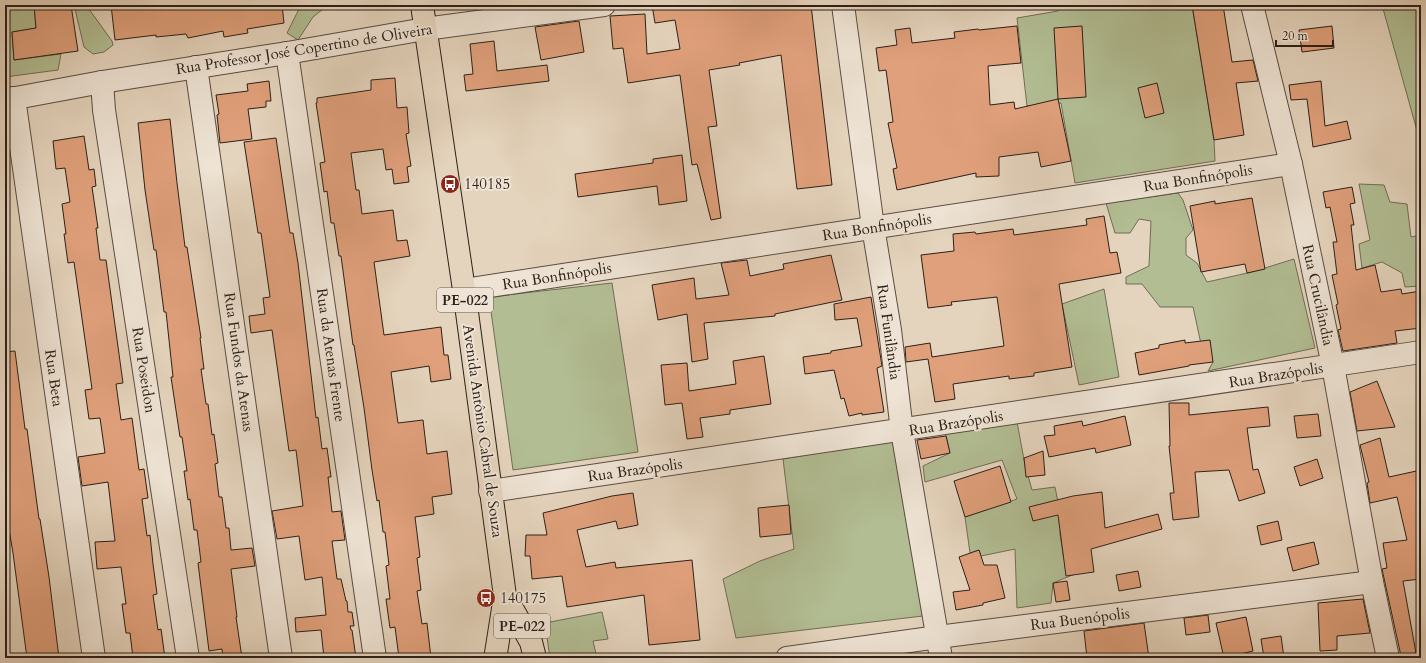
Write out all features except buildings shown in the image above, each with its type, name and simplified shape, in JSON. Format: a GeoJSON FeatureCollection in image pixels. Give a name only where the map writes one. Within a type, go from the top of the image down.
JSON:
{"type":"FeatureCollection","features":[{"type":"Feature","properties":{"kind":"main road","name":"Avenida Antônio Cabral de Souza"},"geometry":{"type":"LineString","coordinates":[[422,5],[464,290],[505,596],[496,658]]}},
{"type":"Feature","properties":{"kind":"main road","name":"Avenida Antônio Cabral de Souza"},"geometry":{"type":"LineString","coordinates":[[505,596],[531,642],[535,658]]}},
{"type":"Feature","properties":{"kind":"street","name":"Rua Professor José Copertino de Oliveira"},"geometry":{"type":"LineString","coordinates":[[10,99],[102,82],[287,53],[425,29],[604,5]]}},
{"type":"Feature","properties":{"kind":"street","name":"Rua Funilândia"},"geometry":{"type":"LineString","coordinates":[[843,5],[873,227],[890,330],[902,431],[941,658]]}},
{"type":"Feature","properties":{"kind":"street","name":"Rua Crucilândia"},"geometry":{"type":"LineString","coordinates":[[1252,5],[1291,164],[1333,366],[1372,582],[1388,658]]}},
{"type":"Feature","properties":{"kind":"street","name":"Rua da Atenas Frente"},"geometry":{"type":"LineString","coordinates":[[287,53],[376,658]]}},
{"type":"Feature","properties":{"kind":"street","name":"Rua Fundos da Atenas"},"geometry":{"type":"LineString","coordinates":[[196,67],[281,658]]}},
{"type":"Feature","properties":{"kind":"street","name":"Rua Poseidon"},"geometry":{"type":"LineString","coordinates":[[102,82],[104,110],[188,658]]}},
{"type":"Feature","properties":{"kind":"street","name":"Rua Beta"},"geometry":{"type":"LineString","coordinates":[[10,99],[94,658]]}},
{"type":"Feature","properties":{"kind":"street","name":"Rua Bonfinópolis"},"geometry":{"type":"LineString","coordinates":[[464,290],[1291,164]]}},
{"type":"Feature","properties":{"kind":"street","name":"Rua Brazópolis"},"geometry":{"type":"LineString","coordinates":[[490,491],[902,431],[1421,352]]}},
{"type":"Feature","properties":{"kind":"street","name":"Rua Buenópolis"},"geometry":{"type":"LineString","coordinates":[[788,658],[938,637],[1372,582]]}},
{"type":"Feature","properties":{"kind":"green space"},"geometry":{"type":"Polygon","coordinates":[[[5,5],[34,5],[36,28],[12,32],[14,60],[61,54],[58,70],[5,77],[5,5]]]}},
{"type":"Feature","properties":{"kind":"green space"},"geometry":{"type":"Polygon","coordinates":[[[74,5],[86,5],[112,41],[113,45],[104,52],[93,54],[84,47],[74,5]]]}},
{"type":"Feature","properties":{"kind":"green space"},"geometry":{"type":"Polygon","coordinates":[[[300,5],[328,5],[313,17],[298,40],[287,33],[300,5]]]}},
{"type":"Feature","properties":{"kind":"green space"},"geometry":{"type":"Polygon","coordinates":[[[1058,5],[1192,5],[1214,140],[1215,161],[1075,183],[1061,103],[1027,106],[1017,18],[1058,11],[1058,5]]]}},
{"type":"Feature","properties":{"kind":"green space"},"geometry":{"type":"Polygon","coordinates":[[[1382,5],[1421,5],[1421,145],[1382,5]]]}},
{"type":"Feature","properties":{"kind":"green space"},"geometry":{"type":"Polygon","coordinates":[[[1359,184],[1384,185],[1390,202],[1407,204],[1411,237],[1421,235],[1421,286],[1405,287],[1402,273],[1382,262],[1362,268],[1359,244],[1370,240],[1359,184]]]}},
{"type":"Feature","properties":{"kind":"green space"},"geometry":{"type":"Polygon","coordinates":[[[1178,193],[1183,200],[1193,230],[1186,238],[1186,255],[1197,263],[1207,282],[1252,272],[1294,259],[1315,348],[1208,371],[1213,362],[1201,344],[1193,307],[1160,307],[1142,284],[1126,284],[1126,277],[1149,266],[1151,221],[1139,219],[1130,233],[1115,233],[1106,203],[1178,193]]]}},
{"type":"Feature","properties":{"kind":"green space"},"geometry":{"type":"Polygon","coordinates":[[[612,283],[638,452],[513,470],[489,297],[612,283]]]}},
{"type":"Feature","properties":{"kind":"green space"},"geometry":{"type":"Polygon","coordinates":[[[1104,289],[1119,377],[1079,385],[1062,304],[1104,289]]]}},
{"type":"Feature","properties":{"kind":"green space"},"geometry":{"type":"Polygon","coordinates":[[[1017,422],[1025,465],[1032,490],[1055,487],[1061,517],[1060,534],[1064,560],[1075,574],[1053,583],[1051,603],[1017,608],[1015,549],[981,556],[979,550],[970,553],[965,517],[1017,499],[1002,460],[925,482],[923,466],[950,453],[945,431],[1017,422]]]}},
{"type":"Feature","properties":{"kind":"green space"},"geometry":{"type":"Polygon","coordinates":[[[896,439],[923,616],[736,638],[723,579],[760,561],[794,549],[783,459],[896,439]]]}},
{"type":"Feature","properties":{"kind":"green space"},"geometry":{"type":"Polygon","coordinates":[[[602,612],[608,639],[593,641],[597,658],[550,658],[545,623],[602,612]]]}},
{"type":"Feature","properties":{"kind":"place","name":"140185"},"geometry":{"type":"Point","coordinates":[450,184]}},
{"type":"Feature","properties":{"kind":"place","name":"140175"},"geometry":{"type":"Point","coordinates":[486,598]}}]}
